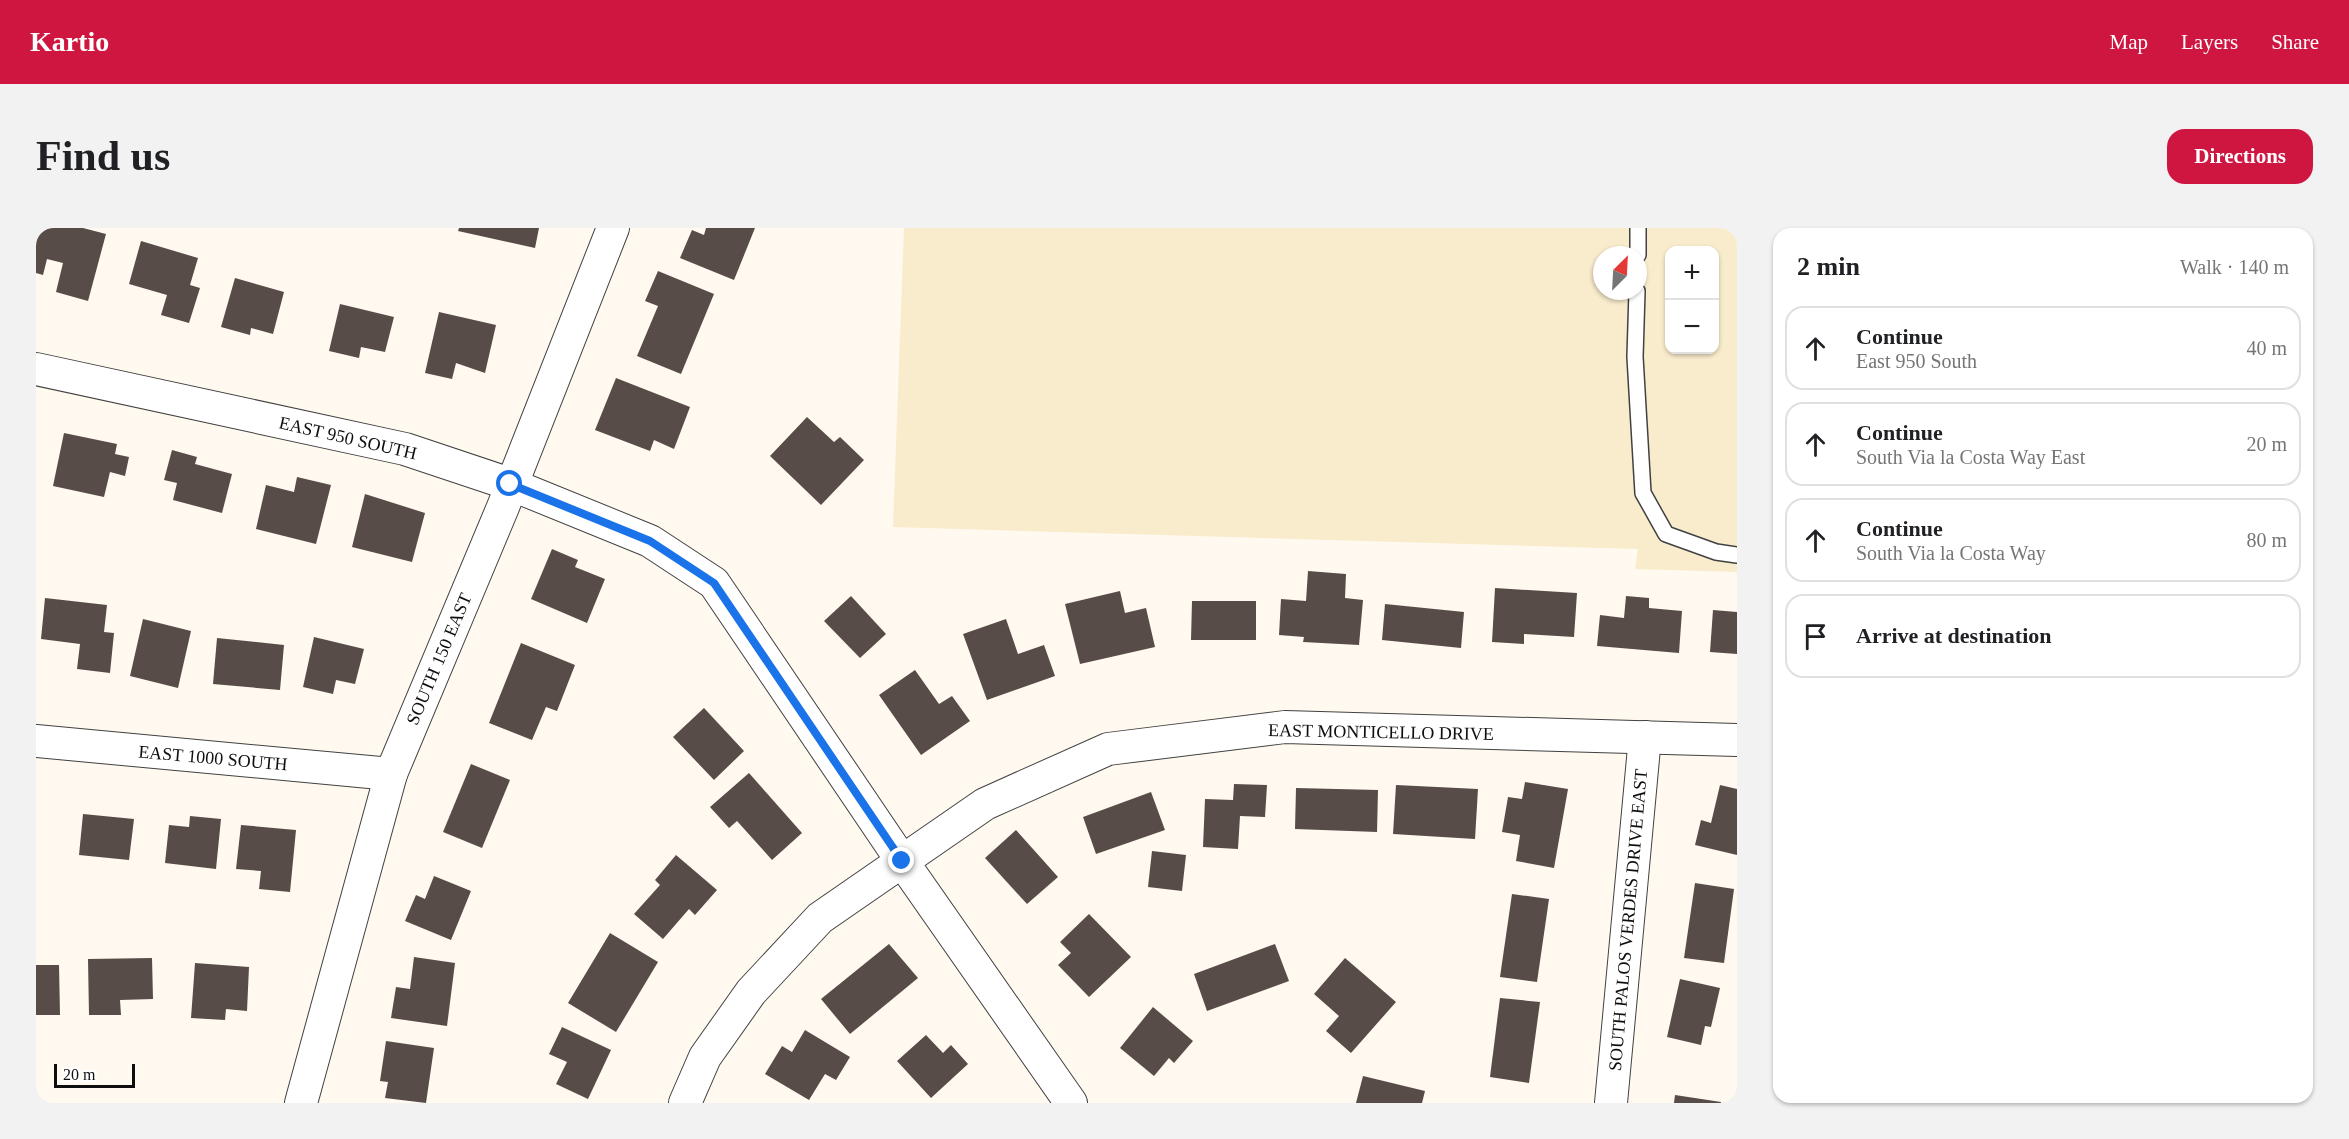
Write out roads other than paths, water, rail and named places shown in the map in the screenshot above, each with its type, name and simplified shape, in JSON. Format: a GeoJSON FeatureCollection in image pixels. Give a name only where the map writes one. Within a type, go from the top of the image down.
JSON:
{"type":"FeatureCollection","features":[{"type":"Feature","properties":{"kind":"street","name":"SOUTH 150 EAST"},"geometry":{"type":"LineString","coordinates":[[301,1103],[391,774],[614,228]]}},
{"type":"Feature","properties":{"kind":"street","name":"EAST 950 SOUTH"},"geometry":{"type":"LineString","coordinates":[[36,369],[405,450],[510,484],[650,541],[714,583],[902,861]]}},
{"type":"Feature","properties":{"kind":"street","name":"EAST MONTICELLO DRIVE"},"geometry":{"type":"LineString","coordinates":[[685,1103],[705,1058],[751,992],[820,918],[985,804],[1108,748],[1285,727],[1737,740]]}},
{"type":"Feature","properties":{"kind":"street","name":"SOUTH PALOS VERDES DRIVE EAST"},"geometry":{"type":"LineString","coordinates":[[1611,1103],[1645,737]]}},
{"type":"Feature","properties":{"kind":"street","name":"EAST 1000 SOUTH"},"geometry":{"type":"LineString","coordinates":[[36,741],[391,774]]}},
{"type":"Feature","properties":{"kind":"street"},"geometry":{"type":"LineString","coordinates":[[902,861],[1071,1103]]}},
{"type":"Feature","properties":{"kind":"lane"},"geometry":{"type":"LineString","coordinates":[[1638,228],[1638,246]]}},
{"type":"Feature","properties":{"kind":"lane"},"geometry":{"type":"LineString","coordinates":[[1636,300],[1635,357],[1643,493],[1665,534],[1716,552],[1737,555]]}}]}
